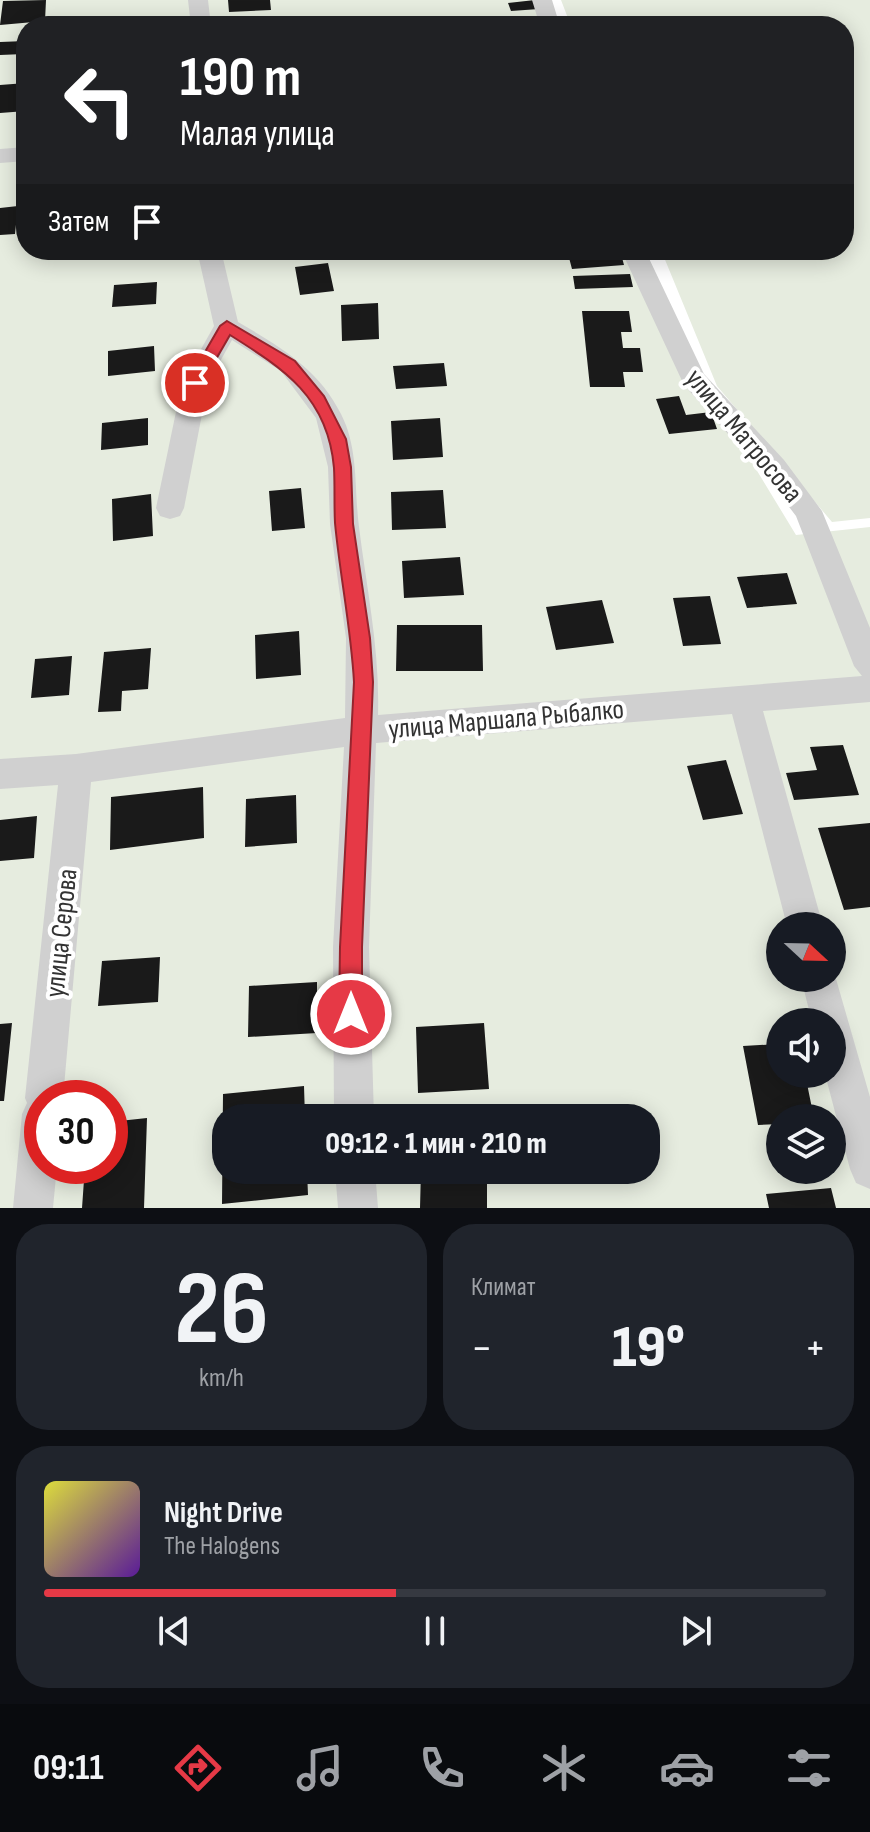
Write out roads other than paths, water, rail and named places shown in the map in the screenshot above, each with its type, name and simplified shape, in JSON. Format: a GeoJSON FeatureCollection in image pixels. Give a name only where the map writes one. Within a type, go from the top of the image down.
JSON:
{"type":"FeatureCollection","features":[{"type":"Feature","properties":{"kind":"street"},"geometry":{"type":"LineString","coordinates":[[170,508],[195,383],[227,326],[211,260]]}},
{"type":"Feature","properties":{"kind":"street","name":"улица Матросова"},"geometry":{"type":"LineString","coordinates":[[638,260],[693,379],[774,467],[808,511],[870,666]]}},
{"type":"Feature","properties":{"kind":"street"},"geometry":{"type":"LineString","coordinates":[[227,326],[290,365],[319,400],[337,439],[342,467],[344,524],[361,638],[362,730],[351,947],[354,1104]]}},
{"type":"Feature","properties":{"kind":"street","name":"улица Маршала Рыбалко"},"geometry":{"type":"LineString","coordinates":[[0,774],[76,769],[362,730],[870,689]]}},
{"type":"Feature","properties":{"kind":"street"},"geometry":{"type":"LineString","coordinates":[[744,698],[801,912]]}},
{"type":"Feature","properties":{"kind":"street","name":"улица Серова"},"geometry":{"type":"LineString","coordinates":[[46,1080],[76,769]]}},
{"type":"Feature","properties":{"kind":"street"},"geometry":{"type":"LineString","coordinates":[[846,1080],[870,1169]]}},
{"type":"Feature","properties":{"kind":"street"},"geometry":{"type":"LineString","coordinates":[[33,1208],[35,1184]]}},
{"type":"Feature","properties":{"kind":"street"},"geometry":{"type":"LineString","coordinates":[[356,1184],[358,1208]]}}]}
